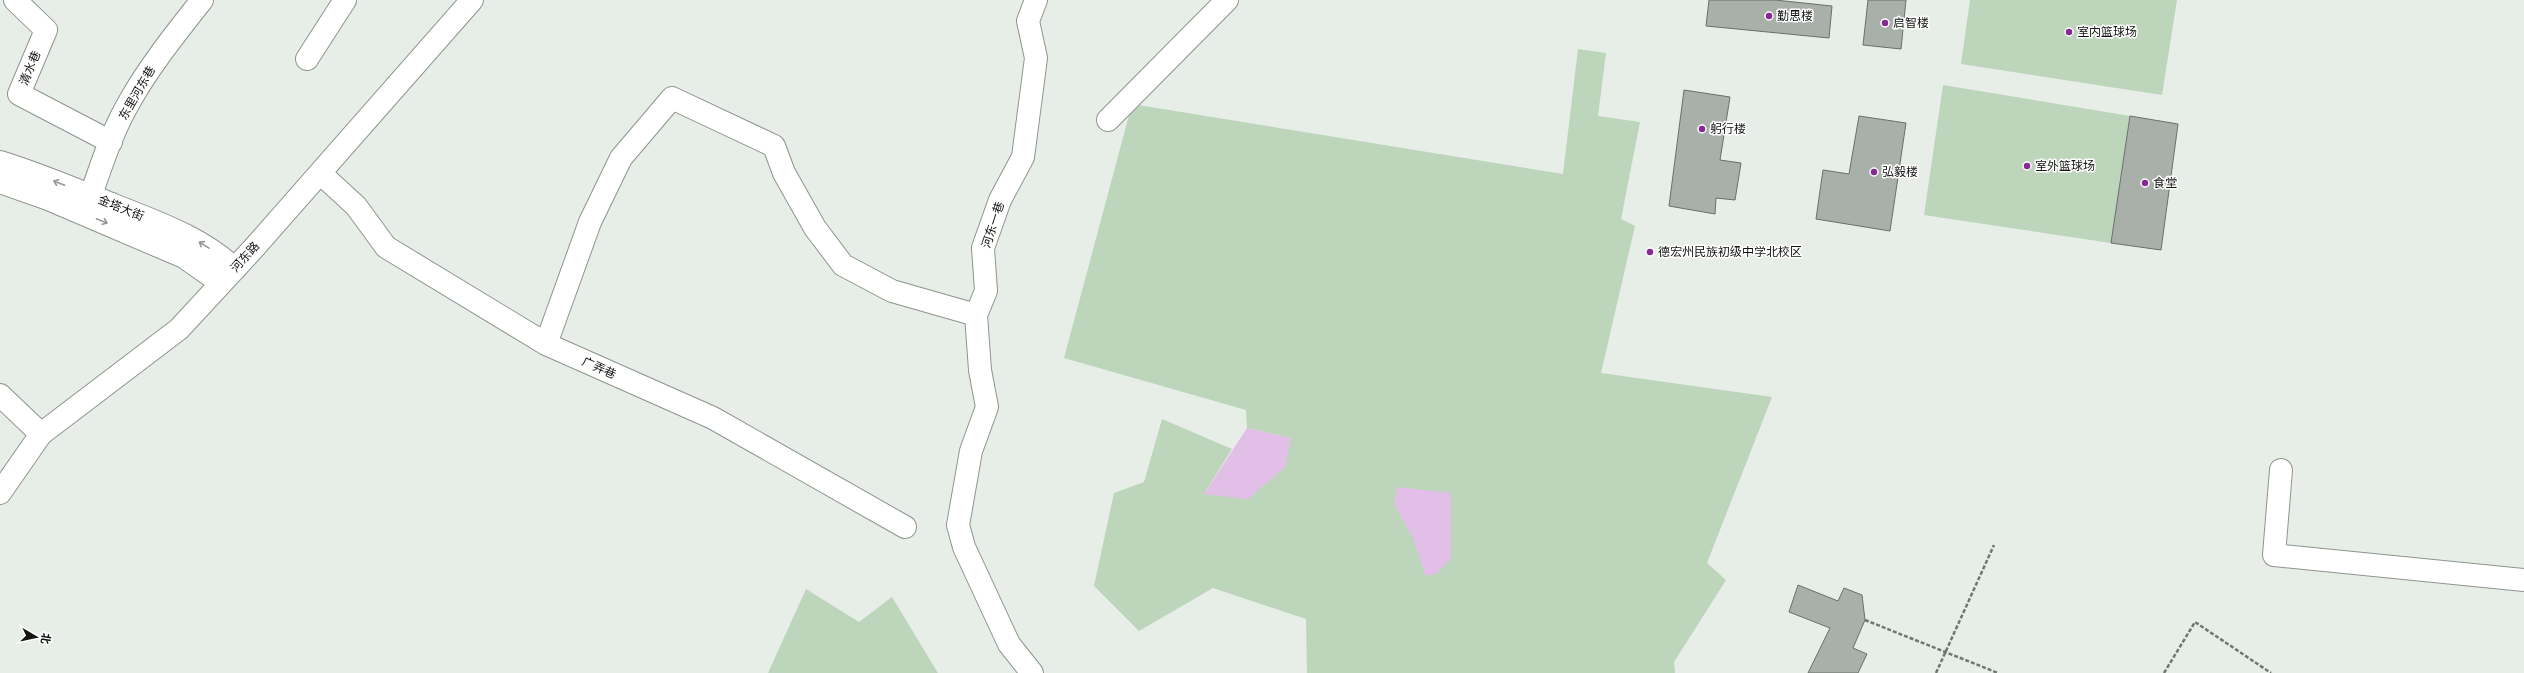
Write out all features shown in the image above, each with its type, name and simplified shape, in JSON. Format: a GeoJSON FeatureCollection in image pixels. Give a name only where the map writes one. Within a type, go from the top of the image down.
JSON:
{"type":"FeatureCollection","features":[{"type":"Feature","properties":{"kind":"main road","name":"清水巷"},"geometry":{"type":"LineString","coordinates":[[15,0],[46,30],[19,94],[111,142]]}},
{"type":"Feature","properties":{"kind":"main road","name":"东里河东巷"},"geometry":{"type":"LineString","coordinates":[[91,195],[111,142],[130,100],[166,46],[202,0]]}},
{"type":"Feature","properties":{"kind":"main road"},"geometry":{"type":"LineString","coordinates":[[307,59],[345,0]]}},
{"type":"Feature","properties":{"kind":"main road","name":"河东路"},"geometry":{"type":"LineString","coordinates":[[0,492],[41,434],[179,329],[320,173],[472,0]]}},
{"type":"Feature","properties":{"kind":"main road","name":"河东一巷"},"geometry":{"type":"LineString","coordinates":[[1032,673],[1009,644],[964,547],[958,525],[971,451],[987,407],[980,370],[976,315],[986,291],[983,248],[1000,200],[1023,157],[1036,58],[1028,21],[1036,0]]}},
{"type":"Feature","properties":{"kind":"main road"},"geometry":{"type":"LineString","coordinates":[[1108,120],[1228,0]]}},
{"type":"Feature","properties":{"kind":"main road"},"geometry":{"type":"LineString","coordinates":[[546,344],[590,222],[622,158],[672,98],[774,146],[784,173],[815,228],[843,265],[892,291],[976,315]]}},
{"type":"Feature","properties":{"kind":"main road","name":"金塔大街"},"geometry":{"type":"LineString","coordinates":[[0,162],[91,195],[193,239],[218,254],[228,276]]}},
{"type":"Feature","properties":{"kind":"main road","name":"广弄巷"},"geometry":{"type":"LineString","coordinates":[[320,173],[356,206],[386,247],[546,344],[713,418],[905,527]]}},
{"type":"Feature","properties":{"kind":"main road","name":"金塔大街"},"geometry":{"type":"LineString","coordinates":[[0,182],[48,199],[228,276]]}},
{"type":"Feature","properties":{"kind":"main road"},"geometry":{"type":"LineString","coordinates":[[0,395],[41,434]]}},
{"type":"Feature","properties":{"kind":"main road"},"geometry":{"type":"LineString","coordinates":[[2281,470],[2274,555],[2524,580]]}},
{"type":"Feature","properties":{"kind":"path"},"geometry":{"type":"LineString","coordinates":[[1936,673],[1946,654],[1994,545]]}},
{"type":"Feature","properties":{"kind":"path"},"geometry":{"type":"LineString","coordinates":[[1865,620],[1946,654],[1998,673]]}},
{"type":"Feature","properties":{"kind":"path"},"geometry":{"type":"LineString","coordinates":[[2164,673],[2195,622],[2271,673]]}},
{"type":"Feature","properties":{"kind":"green space","name":"室内篮球场"},"geometry":{"type":"Polygon","coordinates":[[[1970,0],[2177,0],[2162,95],[1961,64],[1970,0]]]}},
{"type":"Feature","properties":{"kind":"green space"},"geometry":{"type":"Polygon","coordinates":[[[1578,49],[1606,53],[1598,116],[1640,122],[1621,219],[1635,226],[1601,373],[1772,397],[1707,563],[1726,580],[1674,662],[1675,673],[1307,673],[1306,619],[1213,588],[1139,631],[1094,586],[1114,493],[1144,482],[1162,419],[1232,449],[1204,494],[1291,438],[1247,428],[1246,410],[1064,358],[1132,104],[1563,174],[1578,49]]]}},
{"type":"Feature","properties":{"kind":"green space","name":"室外篮球场"},"geometry":{"type":"Polygon","coordinates":[[[1943,85],[2130,116],[2111,243],[1924,215],[1943,85]]]}},
{"type":"Feature","properties":{"kind":"green space"},"geometry":{"type":"Polygon","coordinates":[[[806,589],[859,622],[892,597],[938,673],[768,673],[806,589]]]}},
{"type":"Feature","properties":{"kind":"shaded area"},"geometry":{"type":"Polygon","coordinates":[[[1247,428],[1291,438],[1285,467],[1248,499],[1204,494],[1247,428]]]}},
{"type":"Feature","properties":{"kind":"shaded area"},"geometry":{"type":"Polygon","coordinates":[[[1397,487],[1451,493],[1451,559],[1436,574],[1425,575],[1414,540],[1394,504],[1397,487]]]}},
{"type":"Feature","properties":{"kind":"building","name":"勤思楼"},"geometry":{"type":"Polygon","coordinates":[[[1709,0],[1775,0],[1832,6],[1829,38],[1706,26],[1709,0]]]}},
{"type":"Feature","properties":{"kind":"building","name":"启智楼"},"geometry":{"type":"Polygon","coordinates":[[[1868,0],[1906,0],[1901,49],[1863,45],[1868,0]]]}},
{"type":"Feature","properties":{"kind":"building","name":"躬行楼"},"geometry":{"type":"Polygon","coordinates":[[[1684,90],[1730,97],[1720,160],[1741,163],[1735,200],[1716,198],[1715,214],[1669,206],[1684,90]]]}},
{"type":"Feature","properties":{"kind":"building","name":"弘毅楼"},"geometry":{"type":"Polygon","coordinates":[[[1859,116],[1906,123],[1890,231],[1816,219],[1823,170],[1849,174],[1859,116]]]}},
{"type":"Feature","properties":{"kind":"building","name":"食堂"},"geometry":{"type":"Polygon","coordinates":[[[2130,116],[2178,124],[2161,250],[2111,243],[2130,116]]]}},
{"type":"Feature","properties":{"kind":"building"},"geometry":{"type":"Polygon","coordinates":[[[1798,585],[1838,601],[1844,588],[1862,595],[1865,620],[1853,648],[1867,654],[1858,673],[1808,673],[1830,628],[1789,612],[1798,585]]]}},
{"type":"Feature","properties":{"kind":"place","name":"勤思楼"},"geometry":{"type":"Point","coordinates":[1769,16]}},
{"type":"Feature","properties":{"kind":"place","name":"启智楼"},"geometry":{"type":"Point","coordinates":[1885,23]}},
{"type":"Feature","properties":{"kind":"place","name":"室内篮球场"},"geometry":{"type":"Point","coordinates":[2069,32]}},
{"type":"Feature","properties":{"kind":"place","name":"躬行楼"},"geometry":{"type":"Point","coordinates":[1702,129]}},
{"type":"Feature","properties":{"kind":"place","name":"室外篮球场"},"geometry":{"type":"Point","coordinates":[2027,166]}},
{"type":"Feature","properties":{"kind":"place","name":"弘毅楼"},"geometry":{"type":"Point","coordinates":[1874,172]}},
{"type":"Feature","properties":{"kind":"place","name":"食堂"},"geometry":{"type":"Point","coordinates":[2145,183]}},
{"type":"Feature","properties":{"kind":"place","name":"德宏州民族初级中学北校区"},"geometry":{"type":"Point","coordinates":[1650,252]}}]}
